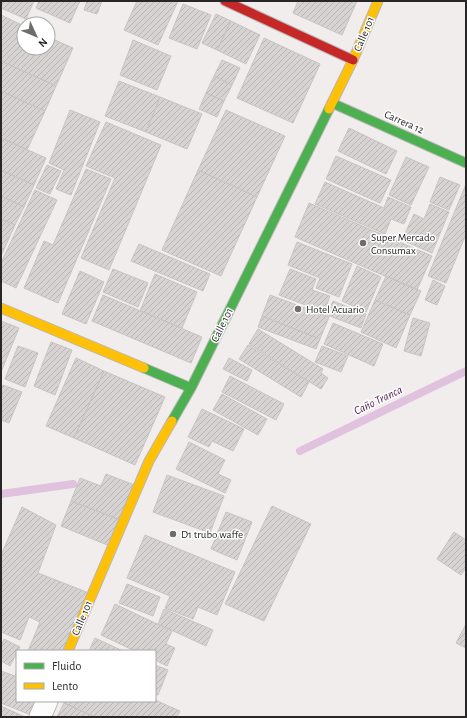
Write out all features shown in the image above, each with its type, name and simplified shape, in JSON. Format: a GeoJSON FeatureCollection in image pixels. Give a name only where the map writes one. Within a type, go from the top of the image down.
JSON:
{"type":"FeatureCollection","features":[{"type":"Feature","properties":{"kind":"street"},"geometry":{"type":"LineString","coordinates":[[224,1],[353,60]]}},
{"type":"Feature","properties":{"kind":"street","name":"Calle 101"},"geometry":{"type":"LineString","coordinates":[[68,650],[149,461],[190,388],[332,103],[353,60],[378,1]]}},
{"type":"Feature","properties":{"kind":"street","name":"Carrera 12"},"geometry":{"type":"LineString","coordinates":[[332,103],[466,163]]}},
{"type":"Feature","properties":{"kind":"street"},"geometry":{"type":"LineString","coordinates":[[1,308],[190,388]]}},
{"type":"Feature","properties":{"kind":"street"},"geometry":{"type":"LineString","coordinates":[[40,717],[47,702]]}},
{"type":"Feature","properties":{"kind":"building"},"geometry":{"type":"Polygon","coordinates":[[[1,1],[34,1],[27,16],[19,16],[1,8],[1,1]]]}},
{"type":"Feature","properties":{"kind":"building"},"geometry":{"type":"Polygon","coordinates":[[[39,1],[80,1],[70,23],[36,8],[39,1]]]}},
{"type":"Feature","properties":{"kind":"building"},"geometry":{"type":"Polygon","coordinates":[[[87,1],[102,1],[97,14],[84,10],[87,1]]]}},
{"type":"Feature","properties":{"kind":"building"},"geometry":{"type":"Polygon","coordinates":[[[137,1],[178,1],[158,45],[124,30],[137,1]]]}},
{"type":"Feature","properties":{"kind":"building"},"geometry":{"type":"Polygon","coordinates":[[[298,1],[357,1],[342,35],[293,13],[298,1]]]}},
{"type":"Feature","properties":{"kind":"building"},"geometry":{"type":"Polygon","coordinates":[[[183,4],[211,15],[197,49],[169,38],[183,4]]]}},
{"type":"Feature","properties":{"kind":"building"},"geometry":{"type":"Polygon","coordinates":[[[216,14],[231,21],[217,50],[202,43],[216,14]]]}},
{"type":"Feature","properties":{"kind":"building"},"geometry":{"type":"Polygon","coordinates":[[[1,15],[16,22],[16,56],[56,56],[56,41],[73,48],[56,86],[1,61],[1,15]]]}},
{"type":"Feature","properties":{"kind":"building"},"geometry":{"type":"Polygon","coordinates":[[[231,21],[260,35],[246,64],[217,50],[231,21]]]}},
{"type":"Feature","properties":{"kind":"building"},"geometry":{"type":"Polygon","coordinates":[[[264,38],[320,64],[293,123],[237,98],[264,38]]]}},
{"type":"Feature","properties":{"kind":"building"},"geometry":{"type":"Polygon","coordinates":[[[133,40],[171,56],[157,90],[120,75],[133,40]]]}},
{"type":"Feature","properties":{"kind":"building"},"geometry":{"type":"Polygon","coordinates":[[[222,60],[240,68],[232,85],[214,76],[222,60]]]}},
{"type":"Feature","properties":{"kind":"building"},"geometry":{"type":"Polygon","coordinates":[[[1,61],[56,86],[45,111],[1,91],[1,61]]]}},
{"type":"Feature","properties":{"kind":"building"},"geometry":{"type":"Polygon","coordinates":[[[214,76],[232,85],[224,101],[206,93],[214,76]]]}},
{"type":"Feature","properties":{"kind":"building"},"geometry":{"type":"Polygon","coordinates":[[[119,81],[160,97],[146,132],[105,116],[119,81]]]}},
{"type":"Feature","properties":{"kind":"building"},"geometry":{"type":"Polygon","coordinates":[[[1,91],[45,111],[27,150],[1,138],[1,91]]]}},
{"type":"Feature","properties":{"kind":"building"},"geometry":{"type":"Polygon","coordinates":[[[206,93],[224,101],[217,117],[199,109],[206,93]]]}},
{"type":"Feature","properties":{"kind":"building"},"geometry":{"type":"Polygon","coordinates":[[[160,97],[202,114],[187,149],[146,132],[160,97]]]}},
{"type":"Feature","properties":{"kind":"building"},"geometry":{"type":"Polygon","coordinates":[[[70,110],[100,122],[71,195],[56,189],[64,170],[49,163],[70,110]]]}},
{"type":"Feature","properties":{"kind":"building"},"geometry":{"type":"Polygon","coordinates":[[[226,110],[285,136],[257,197],[198,170],[226,110]]]}},
{"type":"Feature","properties":{"kind":"building"},"geometry":{"type":"Polygon","coordinates":[[[106,122],[161,145],[109,270],[81,258],[115,178],[86,166],[106,122]]]}},
{"type":"Feature","properties":{"kind":"building"},"geometry":{"type":"Polygon","coordinates":[[[349,128],[397,151],[386,174],[338,151],[349,128]]]}},
{"type":"Feature","properties":{"kind":"building"},"geometry":{"type":"Polygon","coordinates":[[[1,138],[46,158],[34,185],[1,170],[1,138]]]}},
{"type":"Feature","properties":{"kind":"building"},"geometry":{"type":"Polygon","coordinates":[[[336,156],[391,180],[380,203],[326,179],[336,156]]]}},
{"type":"Feature","properties":{"kind":"building"},"geometry":{"type":"Polygon","coordinates":[[[406,157],[429,167],[411,205],[389,195],[406,157]]]}},
{"type":"Feature","properties":{"kind":"building"},"geometry":{"type":"Polygon","coordinates":[[[47,165],[61,171],[50,194],[36,188],[47,165]]]}},
{"type":"Feature","properties":{"kind":"building"},"geometry":{"type":"Polygon","coordinates":[[[86,169],[111,179],[58,303],[24,288],[44,241],[53,245],[86,169]]]}},
{"type":"Feature","properties":{"kind":"building"},"geometry":{"type":"Polygon","coordinates":[[[1,170],[34,185],[24,207],[1,196],[1,170]]]}},
{"type":"Feature","properties":{"kind":"building"},"geometry":{"type":"Polygon","coordinates":[[[198,170],[257,197],[221,276],[162,250],[198,170]]]}},
{"type":"Feature","properties":{"kind":"building"},"geometry":{"type":"Polygon","coordinates":[[[440,177],[460,185],[449,210],[430,202],[440,177]]]}},
{"type":"Feature","properties":{"kind":"building"},"geometry":{"type":"Polygon","coordinates":[[[325,182],[384,208],[388,197],[411,207],[404,224],[391,219],[385,234],[315,204],[325,182]]]}},
{"type":"Feature","properties":{"kind":"building"},"geometry":{"type":"Polygon","coordinates":[[[466,184],[466,234],[446,283],[428,276],[466,184]]]}},
{"type":"Feature","properties":{"kind":"building"},"geometry":{"type":"Polygon","coordinates":[[[35,190],[57,200],[16,288],[1,281],[1,263],[35,190]]]}},
{"type":"Feature","properties":{"kind":"building"},"geometry":{"type":"Polygon","coordinates":[[[1,196],[24,207],[15,225],[1,219],[1,196]]]}},
{"type":"Feature","properties":{"kind":"building"},"geometry":{"type":"Polygon","coordinates":[[[309,203],[432,256],[417,290],[295,237],[309,203]]]}},
{"type":"Feature","properties":{"kind":"building"},"geometry":{"type":"Polygon","coordinates":[[[430,204],[449,212],[432,253],[402,240],[414,214],[424,219],[430,204]]]}},
{"type":"Feature","properties":{"kind":"building"},"geometry":{"type":"Polygon","coordinates":[[[1,219],[15,225],[1,256],[1,219]]]}},
{"type":"Feature","properties":{"kind":"building"},"geometry":{"type":"Polygon","coordinates":[[[297,242],[352,264],[339,297],[316,288],[320,278],[288,265],[297,242]]]}},
{"type":"Feature","properties":{"kind":"building"},"geometry":{"type":"Polygon","coordinates":[[[139,244],[210,274],[203,291],[131,261],[139,244]]]}},
{"type":"Feature","properties":{"kind":"building"},"geometry":{"type":"Polygon","coordinates":[[[357,266],[381,277],[366,312],[342,301],[357,266]]]}},
{"type":"Feature","properties":{"kind":"building"},"geometry":{"type":"Polygon","coordinates":[[[113,269],[148,283],[138,307],[103,292],[113,269]]]}},
{"type":"Feature","properties":{"kind":"building"},"geometry":{"type":"Polygon","coordinates":[[[290,269],[316,279],[312,290],[330,296],[324,312],[279,295],[290,269]]]}},
{"type":"Feature","properties":{"kind":"building"},"geometry":{"type":"Polygon","coordinates":[[[80,271],[104,282],[86,324],[62,314],[80,271]]]}},
{"type":"Feature","properties":{"kind":"building"},"geometry":{"type":"Polygon","coordinates":[[[155,274],[197,292],[182,328],[140,311],[155,274]]]}},
{"type":"Feature","properties":{"kind":"building"},"geometry":{"type":"Polygon","coordinates":[[[386,276],[421,291],[410,315],[375,300],[386,276]]]}},
{"type":"Feature","properties":{"kind":"building"},"geometry":{"type":"Polygon","coordinates":[[[433,280],[445,286],[437,305],[425,300],[433,280]]]}},
{"type":"Feature","properties":{"kind":"building"},"geometry":{"type":"Polygon","coordinates":[[[103,295],[202,337],[191,363],[92,321],[103,295]]]}},
{"type":"Feature","properties":{"kind":"building"},"geometry":{"type":"Polygon","coordinates":[[[270,295],[329,317],[320,339],[262,316],[270,295]]]}},
{"type":"Feature","properties":{"kind":"building"},"geometry":{"type":"Polygon","coordinates":[[[375,300],[410,315],[396,348],[361,332],[375,300]]]}},
{"type":"Feature","properties":{"kind":"building"},"geometry":{"type":"Polygon","coordinates":[[[333,301],[366,314],[361,328],[327,315],[333,301]]]}},
{"type":"Feature","properties":{"kind":"building"},"geometry":{"type":"Polygon","coordinates":[[[262,316],[320,339],[316,349],[258,327],[262,316]]]}},
{"type":"Feature","properties":{"kind":"building"},"geometry":{"type":"Polygon","coordinates":[[[413,318],[430,323],[421,356],[404,351],[413,318]]]}},
{"type":"Feature","properties":{"kind":"building"},"geometry":{"type":"Polygon","coordinates":[[[1,321],[19,328],[1,372],[1,321]]]}},
{"type":"Feature","properties":{"kind":"building"},"geometry":{"type":"Polygon","coordinates":[[[333,323],[383,344],[374,366],[324,344],[333,323]]]}},
{"type":"Feature","properties":{"kind":"building"},"geometry":{"type":"Polygon","coordinates":[[[258,329],[323,369],[321,373],[328,378],[321,389],[249,344],[258,329]]]}},
{"type":"Feature","properties":{"kind":"building"},"geometry":{"type":"Polygon","coordinates":[[[51,342],[72,350],[55,395],[34,386],[51,342]]]}},
{"type":"Feature","properties":{"kind":"building"},"geometry":{"type":"Polygon","coordinates":[[[248,345],[309,382],[301,397],[239,359],[248,345]]]}},
{"type":"Feature","properties":{"kind":"building"},"geometry":{"type":"Polygon","coordinates":[[[18,346],[38,353],[25,387],[5,379],[18,346]]]}},
{"type":"Feature","properties":{"kind":"building"},"geometry":{"type":"Polygon","coordinates":[[[322,346],[348,356],[341,372],[315,362],[322,346]]]}},
{"type":"Feature","properties":{"kind":"building"},"geometry":{"type":"Polygon","coordinates":[[[76,358],[104,371],[74,438],[46,426],[76,358]]]}},
{"type":"Feature","properties":{"kind":"building"},"geometry":{"type":"Polygon","coordinates":[[[229,358],[252,370],[247,381],[223,369],[229,358]]]}},
{"type":"Feature","properties":{"kind":"building"},"geometry":{"type":"Polygon","coordinates":[[[104,371],[165,397],[135,465],[74,438],[104,371]]]}},
{"type":"Feature","properties":{"kind":"building"},"geometry":{"type":"Polygon","coordinates":[[[230,376],[284,404],[276,420],[222,392],[230,376]]]}},
{"type":"Feature","properties":{"kind":"building"},"geometry":{"type":"Polygon","coordinates":[[[3,385],[22,392],[9,423],[1,420],[1,389],[3,385]]]}},
{"type":"Feature","properties":{"kind":"building"},"geometry":{"type":"Polygon","coordinates":[[[222,394],[267,419],[258,435],[213,410],[222,394]]]}},
{"type":"Feature","properties":{"kind":"building"},"geometry":{"type":"Polygon","coordinates":[[[202,409],[244,429],[233,451],[212,441],[209,447],[188,437],[202,409]]]}},
{"type":"Feature","properties":{"kind":"building"},"geometry":{"type":"Polygon","coordinates":[[[189,442],[225,460],[218,474],[231,480],[225,493],[176,469],[189,442]]]}},
{"type":"Feature","properties":{"kind":"building"},"geometry":{"type":"Polygon","coordinates":[[[106,474],[137,486],[123,521],[71,501],[80,478],[101,486],[106,474]]]}},
{"type":"Feature","properties":{"kind":"building"},"geometry":{"type":"Polygon","coordinates":[[[167,475],[224,496],[210,533],[153,512],[167,475]]]}},
{"type":"Feature","properties":{"kind":"building"},"geometry":{"type":"Polygon","coordinates":[[[71,501],[123,521],[112,547],[61,526],[71,501]]]}},
{"type":"Feature","properties":{"kind":"building"},"geometry":{"type":"Polygon","coordinates":[[[272,506],[311,524],[264,621],[225,604],[272,506]]]}},
{"type":"Feature","properties":{"kind":"building"},"geometry":{"type":"Polygon","coordinates":[[[22,507],[56,525],[38,573],[89,593],[65,650],[28,650],[40,622],[29,617],[20,640],[1,632],[1,555],[22,507]]]}},
{"type":"Feature","properties":{"kind":"building"},"geometry":{"type":"Polygon","coordinates":[[[226,512],[252,522],[237,560],[211,549],[226,512]]]}},
{"type":"Feature","properties":{"kind":"building"},"geometry":{"type":"Polygon","coordinates":[[[454,532],[466,540],[466,568],[461,575],[437,559],[454,532]]]}},
{"type":"Feature","properties":{"kind":"building"},"geometry":{"type":"Polygon","coordinates":[[[145,535],[235,572],[217,615],[198,607],[193,619],[165,608],[170,596],[127,578],[145,535]]]}},
{"type":"Feature","properties":{"kind":"building"},"geometry":{"type":"Polygon","coordinates":[[[127,584],[160,597],[153,616],[119,603],[127,584]]]}},
{"type":"Feature","properties":{"kind":"building"},"geometry":{"type":"Polygon","coordinates":[[[115,604],[172,631],[166,644],[175,648],[167,666],[156,660],[156,650],[133,650],[101,635],[115,604]]]}},
{"type":"Feature","properties":{"kind":"building"},"geometry":{"type":"Polygon","coordinates":[[[164,609],[213,630],[206,646],[158,624],[164,609]]]}},
{"type":"Feature","properties":{"kind":"building"},"geometry":{"type":"Polygon","coordinates":[[[466,624],[466,648],[456,643],[466,624]]]}},
{"type":"Feature","properties":{"kind":"building"},"geometry":{"type":"Polygon","coordinates":[[[95,638],[121,650],[89,650],[95,638]]]}},
{"type":"Feature","properties":{"kind":"building"},"geometry":{"type":"Polygon","coordinates":[[[4,639],[20,647],[18,650],[16,650],[16,655],[10,666],[1,661],[1,646],[4,639]]]}},
{"type":"Feature","properties":{"kind":"building"},"geometry":{"type":"Polygon","coordinates":[[[156,665],[168,670],[158,695],[156,694],[156,665]]]}},
{"type":"Feature","properties":{"kind":"building"},"geometry":{"type":"Polygon","coordinates":[[[1,671],[15,676],[16,674],[16,702],[42,702],[36,717],[1,703],[1,671]]]}},
{"type":"Feature","properties":{"kind":"building"},"geometry":{"type":"Polygon","coordinates":[[[156,700],[180,711],[177,717],[95,717],[64,703],[156,702],[156,700]]]}},
{"type":"Feature","properties":{"kind":"building"},"geometry":{"type":"Polygon","coordinates":[[[64,703],[95,717],[57,717],[64,703]]]}},
{"type":"Feature","properties":{"kind":"building"},"geometry":{"type":"Polygon","coordinates":[[[1,706],[25,717],[1,717],[1,706]]]}},
{"type":"Feature","properties":{"kind":"waterway","name":"Caño Tranca"},"geometry":{"type":"LineString","coordinates":[[300,451],[466,371]]}},
{"type":"Feature","properties":{"kind":"waterway","name":"Caño Tranca"},"geometry":{"type":"LineString","coordinates":[[1,494],[73,484]]}},
{"type":"Feature","properties":{"kind":"traffic: fast"},"geometry":{"type":"LineString","coordinates":[[332,103],[466,163]]}},
{"type":"Feature","properties":{"kind":"traffic: fast"},"geometry":{"type":"LineString","coordinates":[[172,421],[191,388],[329,109]]}},
{"type":"Feature","properties":{"kind":"traffic: fast"},"geometry":{"type":"LineString","coordinates":[[144,368],[191,388]]}},
{"type":"Feature","properties":{"kind":"traffic: slow"},"geometry":{"type":"LineString","coordinates":[[329,109],[353,60],[378,1]]}},
{"type":"Feature","properties":{"kind":"traffic: slow"},"geometry":{"type":"LineString","coordinates":[[1,308],[144,368]]}},
{"type":"Feature","properties":{"kind":"traffic: slow"},"geometry":{"type":"LineString","coordinates":[[68,650],[149,461],[172,421]]}},
{"type":"Feature","properties":{"kind":"traffic: jam"},"geometry":{"type":"LineString","coordinates":[[225,1],[353,60]]}},
{"type":"Feature","properties":{"kind":"place","name":"Super Mercado Consumax"},"geometry":{"type":"Point","coordinates":[363,243]}},
{"type":"Feature","properties":{"kind":"place","name":"Hotel Acuario"},"geometry":{"type":"Point","coordinates":[298,309]}},
{"type":"Feature","properties":{"kind":"place","name":"D1 trubo waffe"},"geometry":{"type":"Point","coordinates":[173,534]}}]}
